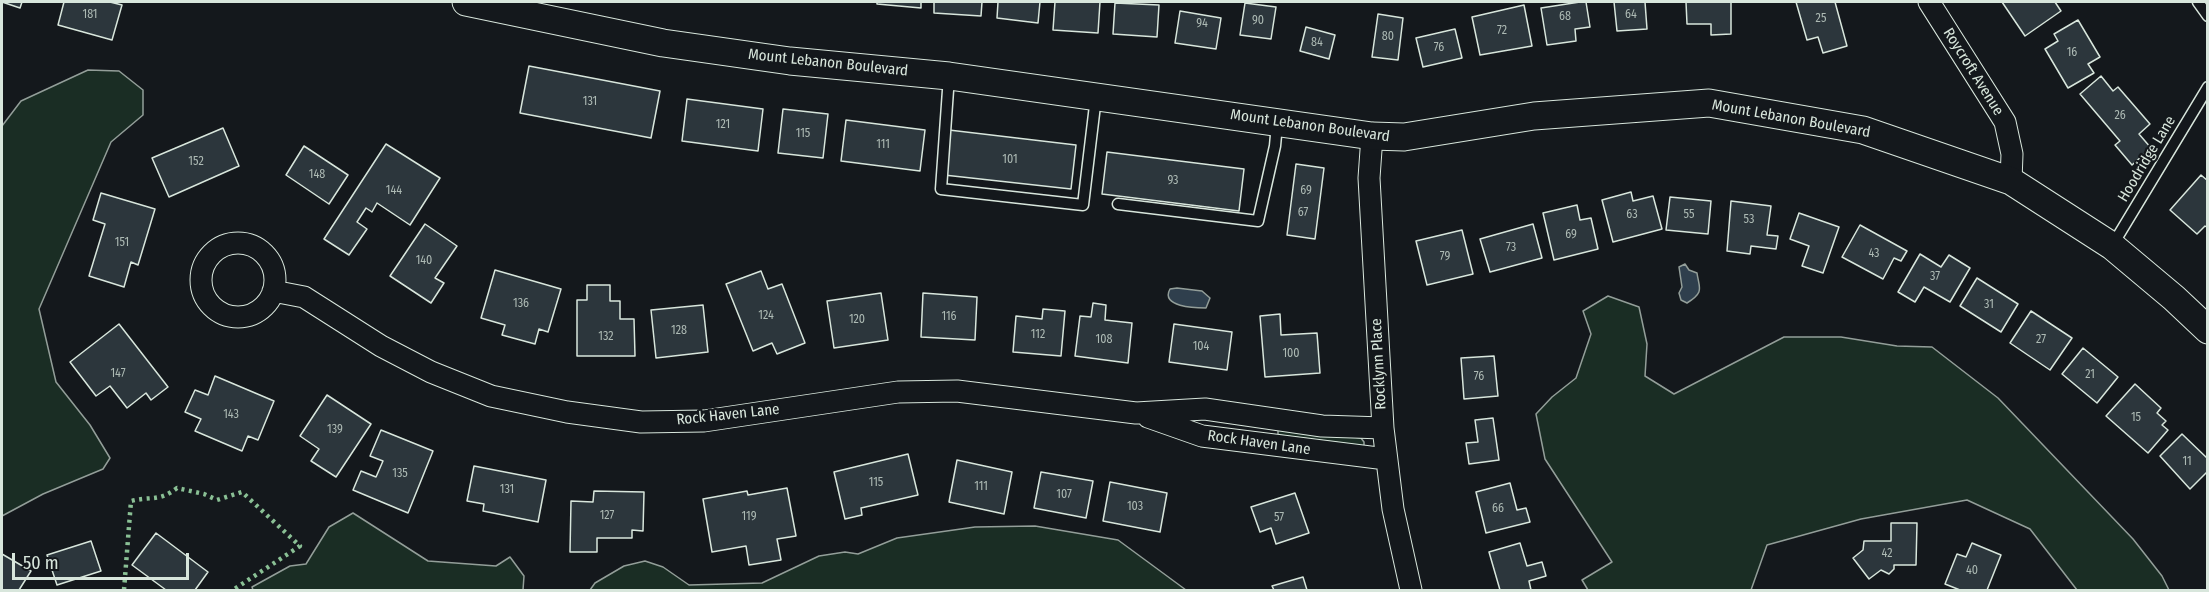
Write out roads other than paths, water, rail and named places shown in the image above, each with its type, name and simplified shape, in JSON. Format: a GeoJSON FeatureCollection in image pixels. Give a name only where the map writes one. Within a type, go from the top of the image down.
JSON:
{"type":"FeatureCollection","features":[{"type":"Feature","properties":{"kind":"street","name":"Roycroft Avenue"},"geometry":{"type":"LineString","coordinates":[[1929,2],[2005,122],[2012,154],[2011,181]]}},
{"type":"Feature","properties":{"kind":"street","name":"Mount Lebanon Boulevard"},"geometry":{"type":"LineString","coordinates":[[481,3],[663,43],[790,61],[949,76],[1372,136],[1404,137],[1534,116],[1709,103],[1863,130],[2011,181],[2112,246],[2208,330]]}},
{"type":"Feature","properties":{"kind":"street","name":"Rocklynn Place"},"geometry":{"type":"LineString","coordinates":[[1372,136],[1369,178],[1383,428],[1393,509],[1411,591]]}},
{"type":"Feature","properties":{"kind":"street","name":"Rock Haven Lane"},"geometry":{"type":"LineString","coordinates":[[273,291],[304,297],[381,346],[430,372],[491,396],[567,412],[641,422],[704,421],[898,392],[957,391],[1136,413],[1204,409],[1322,426],[1383,428]]}},
{"type":"Feature","properties":{"kind":"street","name":"Rock Haven Lane"},"geometry":{"type":"LineString","coordinates":[[1136,413],[1202,436],[1386,459]]}},
{"type":"Feature","properties":{"kind":"street"},"geometry":{"type":"LineString","coordinates":[[1252,443],[1256,417]]}},
{"type":"Feature","properties":{"kind":"lane"},"geometry":{"type":"LineString","coordinates":[[2198,2],[2208,16]]}},
{"type":"Feature","properties":{"kind":"lane"},"geometry":{"type":"LineString","coordinates":[[949,76],[941,189],[1083,205],[1096,97]]}},
{"type":"Feature","properties":{"kind":"lane","name":"Hoodridge Lane"},"geometry":{"type":"LineString","coordinates":[[2112,246],[2208,87]]}},
{"type":"Feature","properties":{"kind":"lane"},"geometry":{"type":"LineString","coordinates":[[1118,204],[1258,221],[1275,146],[1278,122]]}},
{"type":"Feature","properties":{"kind":"water"},"geometry":{"type":"Polygon","coordinates":[[[1685,264],[1689,270],[1697,273],[1700,290],[1687,303],[1681,300],[1679,293],[1682,287],[1679,267],[1685,264]]]}},
{"type":"Feature","properties":{"kind":"water"},"geometry":{"type":"Polygon","coordinates":[[[1170,289],[1202,291],[1210,298],[1206,308],[1187,307],[1174,303],[1168,295],[1170,289]]]}}]}
